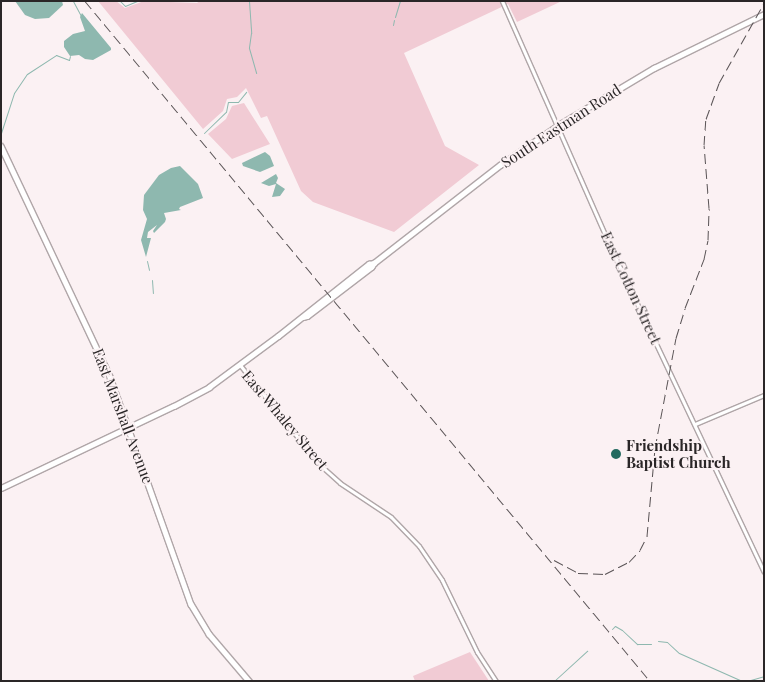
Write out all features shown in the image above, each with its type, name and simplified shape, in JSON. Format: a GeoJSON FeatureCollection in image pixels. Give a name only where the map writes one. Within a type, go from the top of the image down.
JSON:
{"type":"FeatureCollection","features":[{"type":"Feature","properties":{"kind":"main road","name":"South Eastman Road"},"geometry":{"type":"LineString","coordinates":[[1,488],[189,398],[240,365],[303,317],[307,316],[330,296],[371,268],[374,263],[500,166],[557,126],[654,68],[764,14]]}},
{"type":"Feature","properties":{"kind":"main road","name":"East Marshall Avenue"},"geometry":{"type":"LineString","coordinates":[[1,146],[90,332],[128,427],[193,608],[209,634],[249,681]]}},
{"type":"Feature","properties":{"kind":"street","name":"East Cotton Street"},"geometry":{"type":"LineString","coordinates":[[502,1],[615,257],[764,572]]}},
{"type":"Feature","properties":{"kind":"street","name":"East Whaley Street"},"geometry":{"type":"LineString","coordinates":[[240,365],[319,464],[340,483],[391,517],[420,546],[442,580],[477,652],[496,681]]}},
{"type":"Feature","properties":{"kind":"street"},"geometry":{"type":"LineString","coordinates":[[695,424],[764,396]]}},
{"type":"Feature","properties":{"kind":"shaded area"},"geometry":{"type":"Polygon","coordinates":[[[15,1],[62,1],[63,5],[49,18],[35,19],[25,15],[15,1]]]}},
{"type":"Feature","properties":{"kind":"shaded area"},"geometry":{"type":"Polygon","coordinates":[[[98,1],[116,1],[125,8],[144,1],[197,3],[200,1],[562,1],[517,22],[508,4],[404,53],[445,146],[479,165],[394,232],[313,202],[301,191],[267,116],[261,118],[246,88],[237,97],[227,99],[223,111],[203,129],[98,1]]]}},
{"type":"Feature","properties":{"kind":"shaded area"},"geometry":{"type":"Polygon","coordinates":[[[82,13],[111,48],[111,50],[93,60],[85,59],[79,55],[70,56],[64,47],[64,41],[73,34],[85,31],[80,17],[82,13]]]}},
{"type":"Feature","properties":{"kind":"shaded area"},"geometry":{"type":"Polygon","coordinates":[[[244,103],[270,144],[232,159],[208,134],[226,119],[232,106],[244,103]]]}},
{"type":"Feature","properties":{"kind":"shaded area"},"geometry":{"type":"Polygon","coordinates":[[[265,152],[270,156],[274,166],[260,172],[243,166],[242,163],[265,152]]]}},
{"type":"Feature","properties":{"kind":"shaded area"},"geometry":{"type":"Polygon","coordinates":[[[180,166],[198,184],[203,198],[180,207],[179,209],[181,210],[164,213],[165,222],[154,233],[153,231],[157,225],[148,232],[147,238],[151,238],[146,257],[141,240],[147,219],[143,210],[144,195],[159,175],[171,168],[180,166]]]}},
{"type":"Feature","properties":{"kind":"shaded area"},"geometry":{"type":"Polygon","coordinates":[[[276,174],[278,178],[276,183],[285,189],[280,196],[272,197],[276,184],[269,186],[261,183],[276,174]]]}},
{"type":"Feature","properties":{"kind":"shaded area"},"geometry":{"type":"Polygon","coordinates":[[[470,652],[489,681],[415,681],[413,676],[470,652]]]}},
{"type":"Feature","properties":{"kind":"waterway"},"geometry":{"type":"LineString","coordinates":[[73,1],[81,16]]}},
{"type":"Feature","properties":{"kind":"waterway"},"geometry":{"type":"LineString","coordinates":[[120,1],[125,6],[137,1]]}},
{"type":"Feature","properties":{"kind":"waterway"},"geometry":{"type":"LineString","coordinates":[[249,1],[251,33],[249,48],[256,73]]}},
{"type":"Feature","properties":{"kind":"waterway"},"geometry":{"type":"LineString","coordinates":[[395,17],[400,1]]}},
{"type":"Feature","properties":{"kind":"waterway"},"geometry":{"type":"LineString","coordinates":[[393,25],[394,20]]}},
{"type":"Feature","properties":{"kind":"waterway"},"geometry":{"type":"LineString","coordinates":[[1,133],[14,93],[27,74],[56,55],[69,60],[70,56]]}},
{"type":"Feature","properties":{"kind":"waterway"},"geometry":{"type":"LineString","coordinates":[[204,133],[226,112],[228,102],[238,102],[246,92]]}},
{"type":"Feature","properties":{"kind":"waterway"},"geometry":{"type":"LineString","coordinates":[[147,261],[149,270]]}},
{"type":"Feature","properties":{"kind":"waterway"},"geometry":{"type":"LineString","coordinates":[[152,280],[153,293]]}},
{"type":"Feature","properties":{"kind":"waterway"},"geometry":{"type":"LineString","coordinates":[[612,629],[615,626],[622,630],[637,644],[651,644]]}},
{"type":"Feature","properties":{"kind":"waterway"},"geometry":{"type":"LineString","coordinates":[[658,641],[667,642],[679,653],[742,681]]}},
{"type":"Feature","properties":{"kind":"waterway"},"geometry":{"type":"LineString","coordinates":[[554,681],[587,651]]}},
{"type":"Feature","properties":{"kind":"waterway"},"geometry":{"type":"LineString","coordinates":[[747,681],[764,676]]}},
{"type":"Feature","properties":{"kind":"railway"},"geometry":{"type":"LineString","coordinates":[[85,1],[650,681]]}},
{"type":"Feature","properties":{"kind":"railway"},"geometry":{"type":"LineString","coordinates":[[554,560],[578,573],[605,574],[629,562],[640,550],[647,536],[655,448],[676,338],[685,308],[704,259],[708,240],[709,208],[704,145],[706,119],[719,83],[764,3]]}},
{"type":"Feature","properties":{"kind":"place","name":"Friendship Baptist Church"},"geometry":{"type":"Point","coordinates":[616,454]}}]}
